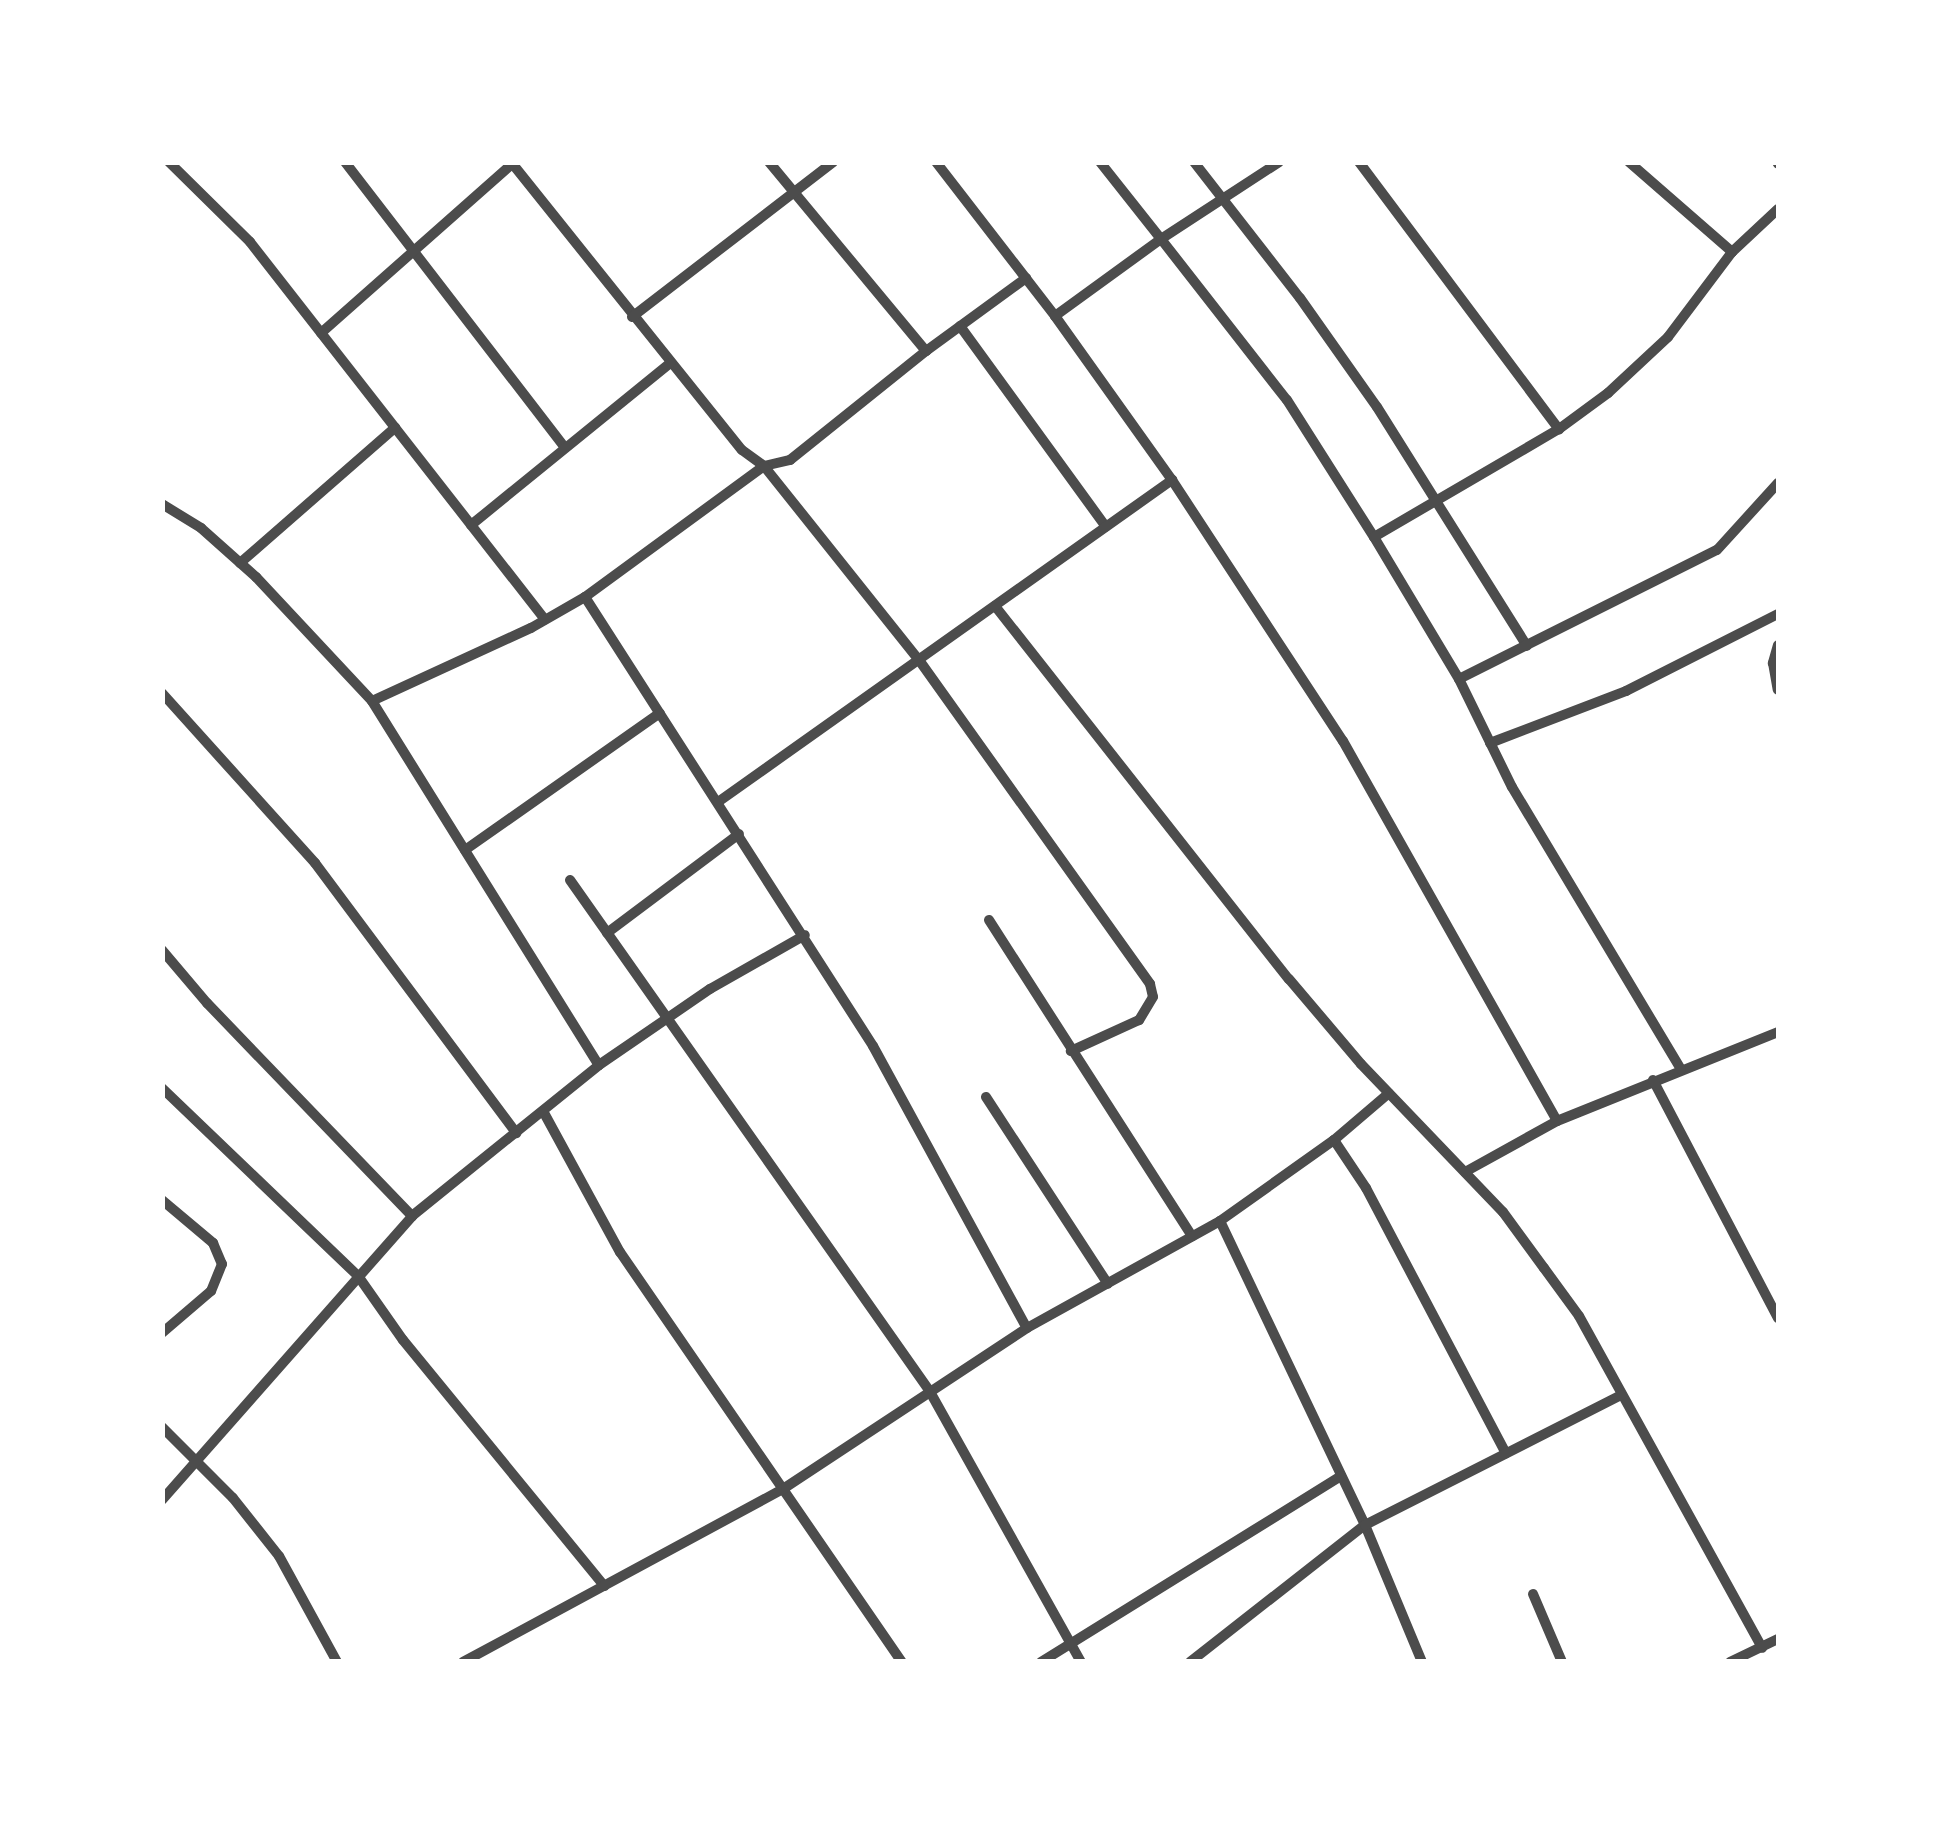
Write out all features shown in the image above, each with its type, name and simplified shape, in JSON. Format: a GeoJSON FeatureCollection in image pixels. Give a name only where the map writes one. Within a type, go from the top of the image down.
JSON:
{"type":"FeatureCollection","features":[{"type":"Feature","properties":{"kind":"street"},"geometry":{"type":"LineString","coordinates":[[169,162],[250,242],[545,620]]}},
{"type":"Feature","properties":{"kind":"street"},"geometry":{"type":"LineString","coordinates":[[345,162],[564,446]]}},
{"type":"Feature","properties":{"kind":"street"},"geometry":{"type":"LineString","coordinates":[[769,162],[926,350]]}},
{"type":"Feature","properties":{"kind":"street"},"geometry":{"type":"LineString","coordinates":[[632,316],[833,162]]}},
{"type":"Feature","properties":{"kind":"street"},"geometry":{"type":"LineString","coordinates":[[936,162],[1055,316],[1172,480],[1343,741],[1556,1121]]}},
{"type":"Feature","properties":{"kind":"street"},"geometry":{"type":"LineString","coordinates":[[1100,162],[1287,400],[1459,679],[1512,787],[1681,1069]]}},
{"type":"Feature","properties":{"kind":"street"},"geometry":{"type":"LineString","coordinates":[[1194,162],[1300,298],[1437,498],[1528,646]]}},
{"type":"Feature","properties":{"kind":"street"},"geometry":{"type":"LineString","coordinates":[[1055,316],[1278,162]]}},
{"type":"Feature","properties":{"kind":"street"},"geometry":{"type":"LineString","coordinates":[[1359,162],[1559,429]]}},
{"type":"Feature","properties":{"kind":"street"},"geometry":{"type":"LineString","coordinates":[[1630,162],[1732,252]]}},
{"type":"Feature","properties":{"kind":"street"},"geometry":{"type":"LineString","coordinates":[[320,332],[512,163],[670,363],[742,450],[764,466],[918,660],[1150,984],[1153,996],[1139,1020],[1072,1051]]}},
{"type":"Feature","properties":{"kind":"street"},"geometry":{"type":"LineString","coordinates":[[1374,537],[1559,429],[1608,393],[1668,337],[1732,252],[1778,209]]}},
{"type":"Feature","properties":{"kind":"street"},"geometry":{"type":"LineString","coordinates":[[372,701],[545,620],[584,597],[764,466],[790,460],[926,350],[1026,278]]}},
{"type":"Feature","properties":{"kind":"street"},"geometry":{"type":"LineString","coordinates":[[960,326],[1106,527]]}},
{"type":"Feature","properties":{"kind":"street"},"geometry":{"type":"LineString","coordinates":[[471,525],[670,363]]}},
{"type":"Feature","properties":{"kind":"street"},"geometry":{"type":"LineString","coordinates":[[240,562],[395,428]]}},
{"type":"Feature","properties":{"kind":"street"},"geometry":{"type":"LineString","coordinates":[[718,802],[1172,480]]}},
{"type":"Feature","properties":{"kind":"street"},"geometry":{"type":"LineString","coordinates":[[1459,679],[1717,550],[1778,483]]}},
{"type":"Feature","properties":{"kind":"street"},"geometry":{"type":"LineString","coordinates":[[162,504],[201,528],[240,562],[372,701],[599,1065]]}},
{"type":"Feature","properties":{"kind":"street"},"geometry":{"type":"LineString","coordinates":[[584,597],[873,1046],[1027,1328]]}},
{"type":"Feature","properties":{"kind":"street"},"geometry":{"type":"LineString","coordinates":[[996,606],[1289,979],[1388,1092],[1503,1212],[1579,1316],[1762,1648]]}},
{"type":"Feature","properties":{"kind":"street"},"geometry":{"type":"LineString","coordinates":[[1490,743],[1626,691],[1778,614]]}},
{"type":"Feature","properties":{"kind":"street"},"geometry":{"type":"LineString","coordinates":[[1778,644],[1772,664],[1778,690]]}},
{"type":"Feature","properties":{"kind":"street"},"geometry":{"type":"LineString","coordinates":[[162,693],[315,864],[516,1132]]}},
{"type":"Feature","properties":{"kind":"street"},"geometry":{"type":"LineString","coordinates":[[465,850],[660,714]]}},
{"type":"Feature","properties":{"kind":"street"},"geometry":{"type":"LineString","coordinates":[[607,933],[740,834]]}},
{"type":"Feature","properties":{"kind":"street"},"geometry":{"type":"LineString","coordinates":[[570,880],[929,1390],[1081,1662]]}},
{"type":"Feature","properties":{"kind":"street"},"geometry":{"type":"LineString","coordinates":[[988,920],[1192,1236]]}},
{"type":"Feature","properties":{"kind":"street"},"geometry":{"type":"LineString","coordinates":[[162,1500],[412,1216],[599,1065],[666,1017],[805,935]]}},
{"type":"Feature","properties":{"kind":"street"},"geometry":{"type":"LineString","coordinates":[[162,950],[206,1003],[286,1080],[412,1216]]}},
{"type":"Feature","properties":{"kind":"street"},"geometry":{"type":"LineString","coordinates":[[1465,1172],[1556,1121],[1681,1069],[1777,1035]]}},
{"type":"Feature","properties":{"kind":"street"},"geometry":{"type":"LineString","coordinates":[[1653,1080],[1778,1318]]}},
{"type":"Feature","properties":{"kind":"street"},"geometry":{"type":"LineString","coordinates":[[162,1088],[358,1276],[440,1387],[604,1586]]}},
{"type":"Feature","properties":{"kind":"street"},"geometry":{"type":"LineString","coordinates":[[463,1662],[786,1487],[1027,1328],[1220,1221],[1334,1140],[1388,1092]]}},
{"type":"Feature","properties":{"kind":"street"},"geometry":{"type":"LineString","coordinates":[[986,1097],[1108,1284]]}},
{"type":"Feature","properties":{"kind":"street"},"geometry":{"type":"LineString","coordinates":[[543,1111],[620,1252],[786,1487],[902,1662]]}},
{"type":"Feature","properties":{"kind":"street"},"geometry":{"type":"LineString","coordinates":[[1334,1140],[1366,1188],[1506,1453]]}},
{"type":"Feature","properties":{"kind":"street"},"geometry":{"type":"LineString","coordinates":[[162,1200],[213,1243],[222,1264],[211,1291],[162,1332]]}},
{"type":"Feature","properties":{"kind":"street"},"geometry":{"type":"LineString","coordinates":[[1220,1221],[1364,1525],[1422,1662]]}},
{"type":"Feature","properties":{"kind":"street"},"geometry":{"type":"LineString","coordinates":[[1190,1662],[1364,1525],[1621,1395]]}},
{"type":"Feature","properties":{"kind":"street"},"geometry":{"type":"LineString","coordinates":[[162,1427],[192,1462],[233,1498],[279,1556],[337,1662]]}},
{"type":"Feature","properties":{"kind":"street"},"geometry":{"type":"LineString","coordinates":[[1042,1662],[1341,1476]]}},
{"type":"Feature","properties":{"kind":"street"},"geometry":{"type":"LineString","coordinates":[[1532,1594],[1562,1662]]}},
{"type":"Feature","properties":{"kind":"street"},"geometry":{"type":"LineString","coordinates":[[1730,1662],[1746,1659],[1778,1640]]}}]}
